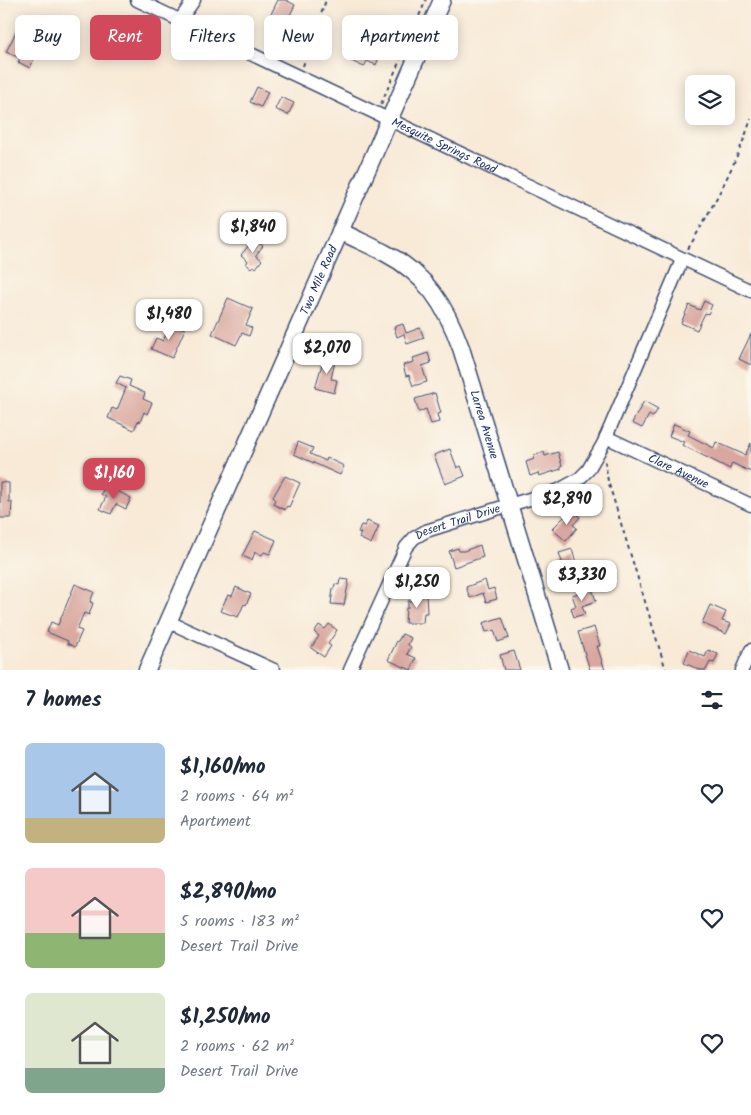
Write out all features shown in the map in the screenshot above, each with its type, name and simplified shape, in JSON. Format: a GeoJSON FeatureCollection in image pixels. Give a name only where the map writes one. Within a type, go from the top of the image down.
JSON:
{"type":"FeatureCollection","features":[{"type":"Feature","properties":{"kind":"main road","name":"Two Mile Road"},"geometry":{"type":"LineString","coordinates":[[147,670],[340,232],[383,116],[442,0]]}},
{"type":"Feature","properties":{"kind":"main road","name":"Larrea Avenue"},"geometry":{"type":"LineString","coordinates":[[340,232],[387,254],[410,269],[420,277],[444,307],[454,327],[461,348],[560,670]]}},
{"type":"Feature","properties":{"kind":"street","name":"Mesquite Springs Road"},"geometry":{"type":"LineString","coordinates":[[137,0],[171,16]]}},
{"type":"Feature","properties":{"kind":"street"},"geometry":{"type":"LineString","coordinates":[[184,15],[194,0]]}},
{"type":"Feature","properties":{"kind":"street","name":"Mesquite Springs Road"},"geometry":{"type":"LineString","coordinates":[[254,55],[682,260],[751,291]]}},
{"type":"Feature","properties":{"kind":"street","name":"Desert Trail Drive"},"geometry":{"type":"LineString","coordinates":[[350,670],[406,546],[414,538],[426,531],[557,491],[569,486],[588,470],[605,440],[682,260]]}},
{"type":"Feature","properties":{"kind":"street","name":"Clare Avenue"},"geometry":{"type":"LineString","coordinates":[[605,440],[751,505]]}},
{"type":"Feature","properties":{"kind":"street"},"geometry":{"type":"LineString","coordinates":[[169,622],[274,670]]}},
{"type":"Feature","properties":{"kind":"street"},"geometry":{"type":"LineString","coordinates":[[746,669],[751,650]]}},
{"type":"Feature","properties":{"kind":"path"},"geometry":{"type":"LineString","coordinates":[[299,76],[307,58],[326,0]]}},
{"type":"Feature","properties":{"kind":"path"},"geometry":{"type":"LineString","coordinates":[[383,116],[426,0]]}},
{"type":"Feature","properties":{"kind":"path"},"geometry":{"type":"LineString","coordinates":[[682,260],[708,214],[744,140],[751,119]]}},
{"type":"Feature","properties":{"kind":"path"},"geometry":{"type":"LineString","coordinates":[[605,440],[608,481],[666,670]]}},
{"type":"Feature","properties":{"kind":"building"},"geometry":{"type":"Polygon","coordinates":[[[278,0],[286,0],[295,5],[290,15],[270,15],[278,0]]]}},
{"type":"Feature","properties":{"kind":"building"},"geometry":{"type":"Polygon","coordinates":[[[15,34],[15,56],[6,52],[15,34]]]}},
{"type":"Feature","properties":{"kind":"building"},"geometry":{"type":"Polygon","coordinates":[[[19,60],[33,60],[30,68],[18,62],[19,60]]]}},
{"type":"Feature","properties":{"kind":"building"},"geometry":{"type":"Polygon","coordinates":[[[349,60],[378,60],[376,65],[367,61],[364,67],[349,60]]]}},
{"type":"Feature","properties":{"kind":"building"},"geometry":{"type":"Polygon","coordinates":[[[257,87],[268,92],[261,107],[250,102],[257,87]]]}},
{"type":"Feature","properties":{"kind":"building"},"geometry":{"type":"Polygon","coordinates":[[[281,97],[294,103],[288,115],[275,109],[281,97]]]}},
{"type":"Feature","properties":{"kind":"building"},"geometry":{"type":"Polygon","coordinates":[[[254,239],[263,246],[256,255],[262,260],[256,268],[253,266],[251,268],[246,264],[248,261],[241,255],[254,239]]]}},
{"type":"Feature","properties":{"kind":"building"},"geometry":{"type":"Polygon","coordinates":[[[228,298],[253,309],[246,325],[252,328],[249,336],[242,333],[236,345],[212,334],[228,298]]]}},
{"type":"Feature","properties":{"kind":"building"},"geometry":{"type":"Polygon","coordinates":[[[704,301],[712,305],[708,314],[705,313],[697,330],[681,323],[689,305],[700,310],[704,301]]]}},
{"type":"Feature","properties":{"kind":"building"},"geometry":{"type":"Polygon","coordinates":[[[171,323],[185,329],[172,358],[151,349],[156,338],[163,341],[171,323]]]}},
{"type":"Feature","properties":{"kind":"building"},"geometry":{"type":"Polygon","coordinates":[[[403,324],[406,333],[420,328],[424,338],[407,344],[404,334],[397,337],[394,327],[403,324]]]}},
{"type":"Feature","properties":{"kind":"building"},"geometry":{"type":"Polygon","coordinates":[[[751,334],[751,365],[739,359],[751,334]]]}},
{"type":"Feature","properties":{"kind":"building"},"geometry":{"type":"Polygon","coordinates":[[[428,353],[431,363],[422,366],[427,382],[413,386],[409,375],[406,376],[403,365],[414,362],[413,358],[428,353]]]}},
{"type":"Feature","properties":{"kind":"building"},"geometry":{"type":"Polygon","coordinates":[[[325,354],[336,357],[331,379],[337,380],[334,393],[315,388],[325,354]]]}},
{"type":"Feature","properties":{"kind":"building"},"geometry":{"type":"Polygon","coordinates":[[[120,376],[131,380],[129,386],[145,393],[143,399],[152,403],[147,414],[144,412],[134,430],[108,418],[112,408],[117,410],[126,388],[116,383],[120,376]]]}},
{"type":"Feature","properties":{"kind":"building"},"geometry":{"type":"Polygon","coordinates":[[[435,393],[441,413],[437,414],[439,422],[431,424],[426,409],[419,412],[415,399],[435,393]]]}},
{"type":"Feature","properties":{"kind":"building"},"geometry":{"type":"Polygon","coordinates":[[[644,401],[658,409],[653,417],[649,415],[642,428],[632,423],[644,401]]]}},
{"type":"Feature","properties":{"kind":"building"},"geometry":{"type":"Polygon","coordinates":[[[674,424],[690,431],[688,435],[714,448],[716,442],[745,455],[751,443],[751,472],[732,463],[730,469],[682,445],[684,442],[669,436],[674,424]]]}},
{"type":"Feature","properties":{"kind":"building"},"geometry":{"type":"Polygon","coordinates":[[[298,442],[313,448],[310,454],[326,461],[327,458],[344,466],[340,475],[294,454],[298,442]]]}},
{"type":"Feature","properties":{"kind":"building"},"geometry":{"type":"Polygon","coordinates":[[[450,449],[457,468],[461,466],[465,476],[445,484],[434,455],[450,449]]]}},
{"type":"Feature","properties":{"kind":"building"},"geometry":{"type":"Polygon","coordinates":[[[544,452],[545,456],[558,452],[562,466],[561,469],[539,476],[538,473],[530,476],[526,462],[534,459],[533,456],[544,452]]]}},
{"type":"Feature","properties":{"kind":"building"},"geometry":{"type":"Polygon","coordinates":[[[285,476],[300,483],[289,507],[287,506],[285,510],[273,504],[275,499],[273,497],[285,476]]]}},
{"type":"Feature","properties":{"kind":"building"},"geometry":{"type":"Polygon","coordinates":[[[0,482],[9,483],[9,502],[12,502],[11,518],[0,518],[0,482]]]}},
{"type":"Feature","properties":{"kind":"building"},"geometry":{"type":"Polygon","coordinates":[[[105,485],[131,498],[126,509],[116,504],[111,514],[100,509],[106,497],[101,494],[105,485]]]}},
{"type":"Feature","properties":{"kind":"building"},"geometry":{"type":"Polygon","coordinates":[[[573,510],[580,517],[573,525],[577,528],[566,541],[552,529],[573,510]]]}},
{"type":"Feature","properties":{"kind":"building"},"geometry":{"type":"Polygon","coordinates":[[[367,521],[379,526],[371,544],[359,538],[361,533],[358,532],[361,525],[365,526],[367,521]]]}},
{"type":"Feature","properties":{"kind":"building"},"geometry":{"type":"Polygon","coordinates":[[[255,531],[276,540],[270,554],[264,552],[262,555],[255,552],[252,560],[242,556],[255,531]]]}},
{"type":"Feature","properties":{"kind":"building"},"geometry":{"type":"Polygon","coordinates":[[[480,545],[483,557],[454,567],[449,551],[458,548],[459,551],[464,551],[480,545]]]}},
{"type":"Feature","properties":{"kind":"building"},"geometry":{"type":"Polygon","coordinates":[[[572,549],[579,574],[562,579],[558,566],[563,565],[559,553],[572,549]]]}},
{"type":"Feature","properties":{"kind":"building"},"geometry":{"type":"Polygon","coordinates":[[[340,579],[349,580],[344,605],[331,604],[333,588],[335,584],[339,585],[340,579]]]}},
{"type":"Feature","properties":{"kind":"building"},"geometry":{"type":"Polygon","coordinates":[[[485,580],[488,590],[494,588],[497,599],[486,602],[483,593],[470,598],[466,587],[485,580]]]}},
{"type":"Feature","properties":{"kind":"building"},"geometry":{"type":"Polygon","coordinates":[[[75,584],[94,592],[90,602],[93,603],[89,615],[84,613],[77,629],[82,631],[75,647],[67,643],[68,641],[47,632],[51,622],[58,625],[75,584]]]}},
{"type":"Feature","properties":{"kind":"building"},"geometry":{"type":"Polygon","coordinates":[[[236,587],[251,594],[238,617],[220,611],[228,595],[232,596],[236,587]]]}},
{"type":"Feature","properties":{"kind":"building"},"geometry":{"type":"Polygon","coordinates":[[[592,589],[596,601],[582,606],[585,614],[574,617],[571,608],[576,606],[572,595],[592,589]]]}},
{"type":"Feature","properties":{"kind":"building"},"geometry":{"type":"Polygon","coordinates":[[[415,593],[426,593],[427,613],[424,613],[423,623],[405,623],[408,601],[415,601],[415,593]]]}},
{"type":"Feature","properties":{"kind":"building"},"geometry":{"type":"Polygon","coordinates":[[[710,605],[726,612],[722,621],[731,624],[726,634],[702,623],[710,605]]]}},
{"type":"Feature","properties":{"kind":"building"},"geometry":{"type":"Polygon","coordinates":[[[502,617],[509,638],[498,642],[494,630],[486,632],[483,623],[502,617]]]}},
{"type":"Feature","properties":{"kind":"building"},"geometry":{"type":"Polygon","coordinates":[[[329,624],[337,630],[328,644],[331,646],[324,657],[311,648],[319,636],[314,632],[319,625],[325,629],[329,624]]]}},
{"type":"Feature","properties":{"kind":"building"},"geometry":{"type":"Polygon","coordinates":[[[594,627],[600,646],[597,646],[605,670],[590,670],[578,632],[594,627]]]}},
{"type":"Feature","properties":{"kind":"building"},"geometry":{"type":"Polygon","coordinates":[[[402,634],[411,638],[408,645],[411,647],[407,654],[416,658],[411,670],[388,660],[402,634]]]}},
{"type":"Feature","properties":{"kind":"building"},"geometry":{"type":"Polygon","coordinates":[[[689,650],[705,657],[708,650],[718,654],[714,663],[710,662],[706,670],[700,670],[684,663],[689,650]]]}},
{"type":"Feature","properties":{"kind":"building"},"geometry":{"type":"Polygon","coordinates":[[[514,651],[520,670],[504,670],[500,655],[514,651]]]}}]}
